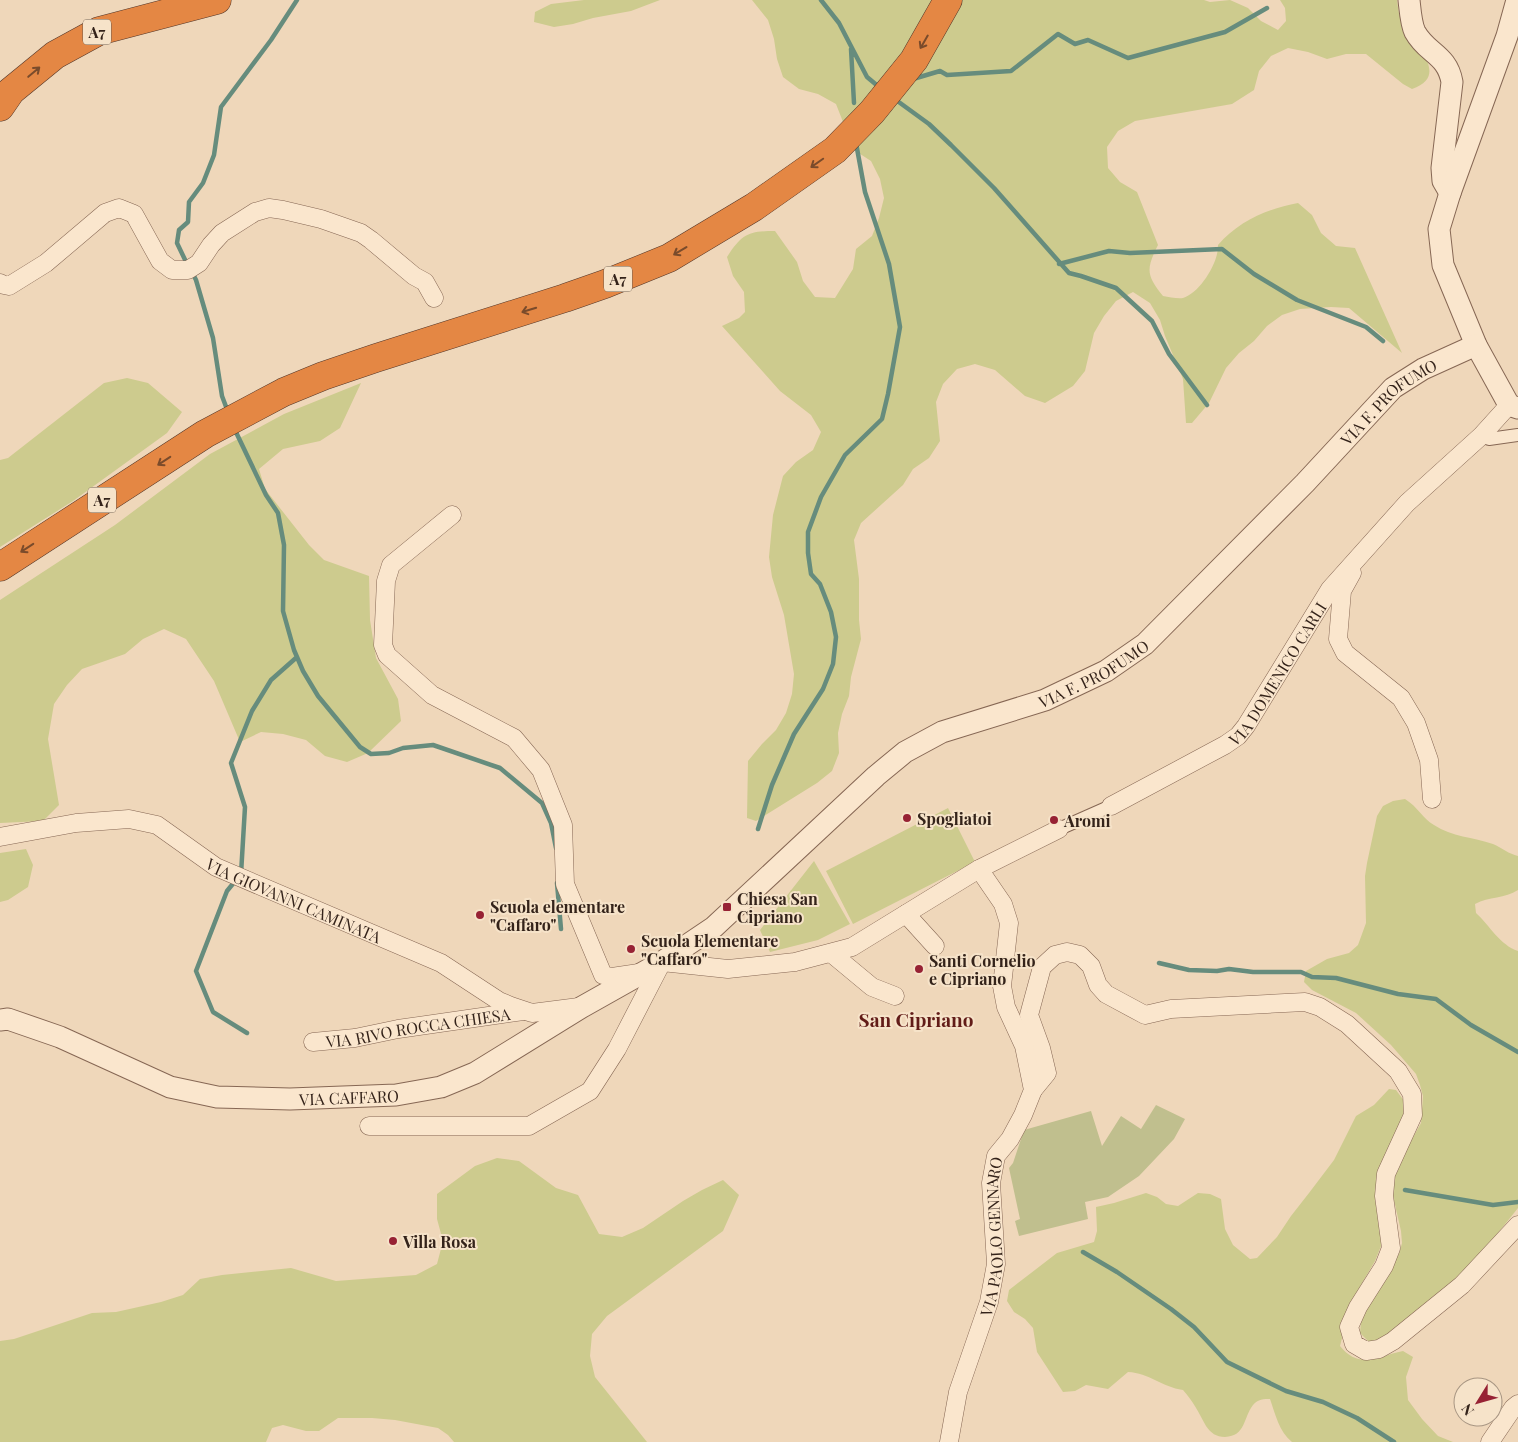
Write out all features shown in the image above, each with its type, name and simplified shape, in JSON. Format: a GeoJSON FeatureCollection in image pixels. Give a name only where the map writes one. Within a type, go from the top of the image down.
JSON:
{"type":"FeatureCollection","features":[{"type":"Feature","properties":{"kind":"highway","name":"A7"},"geometry":{"type":"LineString","coordinates":[[0,107],[11,91],[54,55],[99,31],[217,0]]}},
{"type":"Feature","properties":{"kind":"highway","name":"A7"},"geometry":{"type":"LineString","coordinates":[[0,567],[205,434],[284,392],[323,376],[565,298],[669,258],[754,207],[835,150],[872,112],[914,60],[948,0]]}},
{"type":"Feature","properties":{"kind":"street"},"geometry":{"type":"LineString","coordinates":[[1409,0],[1414,31],[1429,49],[1445,62],[1450,72],[1452,82],[1442,168],[1443,181],[1450,193]]}},
{"type":"Feature","properties":{"kind":"street"},"geometry":{"type":"LineString","coordinates":[[1514,407],[1476,346],[1442,265],[1439,229],[1450,193],[1507,36],[1517,0]]}},
{"type":"Feature","properties":{"kind":"street"},"geometry":{"type":"LineString","coordinates":[[0,283],[9,286],[46,262],[105,213],[119,208],[134,214],[160,261],[172,270],[188,270],[199,263],[222,233],[255,212],[269,208],[321,219],[361,234],[392,256],[414,276],[425,282],[434,298]]}},
{"type":"Feature","properties":{"kind":"street","name":"VIA F. PROFUMO"},"geometry":{"type":"LineString","coordinates":[[660,963],[714,927],[905,752],[942,732],[1045,700],[1106,671],[1145,644],[1305,483],[1393,388],[1422,369],[1476,346]]}},
{"type":"Feature","properties":{"kind":"street","name":"VIA DOMENICO CARLI"},"geometry":{"type":"LineString","coordinates":[[452,515],[391,565],[386,581],[383,645],[387,655],[432,695],[514,738],[542,770],[563,825],[565,884],[603,975],[612,977],[660,963],[728,969],[795,962],[852,948],[978,870],[1059,829],[1111,806],[1225,746],[1238,736],[1264,700],[1330,589],[1407,503],[1514,407]]}},
{"type":"Feature","properties":{"kind":"street"},"geometry":{"type":"LineString","coordinates":[[1481,436],[1489,439],[1518,435]]}},
{"type":"Feature","properties":{"kind":"street"},"geometry":{"type":"LineString","coordinates":[[1362,555],[1342,591],[1338,639],[1345,653],[1401,698],[1416,723],[1429,760],[1432,799]]}},
{"type":"Feature","properties":{"kind":"street","name":"VIA GIOVANNI CAMINATA"},"geometry":{"type":"LineString","coordinates":[[0,837],[76,824],[120,820],[157,825],[216,867],[441,963],[499,1000],[532,1013],[582,1006]]}},
{"type":"Feature","properties":{"kind":"street"},"geometry":{"type":"LineString","coordinates":[[978,870],[1003,904],[1009,923],[1002,986],[1006,1007],[1024,1046],[1033,1090]]}},
{"type":"Feature","properties":{"kind":"street"},"geometry":{"type":"LineString","coordinates":[[906,914],[934,946]]}},
{"type":"Feature","properties":{"kind":"street","name":"VIA PAOLO GENNARO"},"geometry":{"type":"LineString","coordinates":[[949,1442],[958,1392],[989,1302],[996,1264],[991,1184],[996,1156],[1011,1147],[1033,1090],[1047,1073],[1041,1048],[1029,1015],[1042,967],[1055,955],[1067,952],[1080,955],[1091,966],[1098,985],[1106,994],[1145,1016],[1171,1009],[1305,1002],[1320,1006],[1347,1024],[1398,1071],[1412,1094],[1413,1115],[1386,1174],[1384,1196],[1391,1248],[1384,1266],[1358,1307],[1348,1327],[1354,1344],[1366,1351],[1379,1349],[1393,1341],[1462,1285],[1518,1225]]}},
{"type":"Feature","properties":{"kind":"street"},"geometry":{"type":"LineString","coordinates":[[831,953],[872,987],[895,996]]}},
{"type":"Feature","properties":{"kind":"street"},"geometry":{"type":"LineString","coordinates":[[369,1126],[529,1126],[590,1091],[617,1049],[660,963]]}},
{"type":"Feature","properties":{"kind":"street","name":"VIA CAFFARO"},"geometry":{"type":"LineString","coordinates":[[0,1020],[8,1019],[60,1037],[170,1087],[217,1098],[290,1099],[396,1095],[441,1087],[475,1073],[582,1006],[660,963]]}},
{"type":"Feature","properties":{"kind":"street","name":"VIA RIVO ROCCA CHIESA"},"geometry":{"type":"LineString","coordinates":[[314,1042],[355,1038],[398,1029],[524,1010]]}},
{"type":"Feature","properties":{"kind":"street"},"geometry":{"type":"LineString","coordinates":[[1490,1442],[1513,1408],[1518,1404]]}},
{"type":"Feature","properties":{"kind":"shaded area"},"geometry":{"type":"Polygon","coordinates":[[[584,0],[660,0],[631,11],[573,24],[554,27],[534,22],[535,12],[551,4],[584,0]]]}},
{"type":"Feature","properties":{"kind":"shaded area"},"geometry":{"type":"Polygon","coordinates":[[[752,0],[1204,0],[1210,2],[1230,0],[1248,8],[1261,21],[1278,30],[1286,21],[1285,8],[1280,0],[1397,0],[1402,23],[1426,58],[1429,67],[1429,76],[1423,83],[1412,89],[1366,54],[1346,54],[1327,59],[1308,52],[1288,48],[1271,56],[1259,71],[1254,90],[1232,104],[1135,121],[1118,131],[1107,147],[1108,168],[1120,182],[1137,192],[1158,245],[1151,260],[1150,272],[1153,283],[1163,296],[1183,298],[1196,290],[1212,268],[1218,245],[1235,229],[1254,217],[1298,203],[1312,215],[1321,233],[1336,246],[1355,248],[1402,353],[1349,308],[1300,309],[1282,315],[1267,326],[1254,341],[1239,353],[1226,368],[1209,403],[1192,423],[1186,423],[1183,379],[1160,320],[1150,303],[1133,292],[1116,301],[1104,316],[1094,333],[1085,371],[1073,386],[1045,403],[1025,396],[995,370],[975,364],[957,369],[943,384],[936,402],[940,441],[929,458],[913,469],[903,485],[861,523],[854,540],[859,579],[861,639],[851,677],[849,696],[842,714],[838,733],[839,753],[832,771],[817,783],[756,821],[747,818],[748,761],[776,730],[786,713],[792,694],[794,674],[784,615],[772,577],[769,557],[773,515],[783,476],[796,462],[813,450],[821,432],[811,415],[780,391],[722,326],[739,318],[745,312],[744,292],[733,276],[727,257],[737,243],[746,235],[775,231],[797,262],[803,281],[815,297],[835,298],[853,269],[856,249],[872,236],[884,198],[880,179],[871,161],[854,150],[836,104],[818,94],[799,89],[783,77],[768,20],[752,0]]]}},
{"type":"Feature","properties":{"kind":"shaded area"},"geometry":{"type":"Polygon","coordinates":[[[127,378],[148,383],[182,412],[167,433],[73,501],[0,547],[0,460],[8,458],[104,383],[127,378]]]}},
{"type":"Feature","properties":{"kind":"shaded area"},"geometry":{"type":"Polygon","coordinates":[[[361,383],[340,428],[320,441],[283,449],[259,469],[265,489],[309,545],[324,560],[369,576],[370,620],[376,658],[398,699],[401,721],[368,753],[347,762],[325,756],[306,740],[283,734],[261,732],[240,742],[214,681],[186,639],[164,629],[143,639],[125,654],[82,669],[67,685],[54,704],[48,739],[59,805],[43,821],[0,823],[0,600],[115,525],[210,454],[284,414],[361,383]]]}},
{"type":"Feature","properties":{"kind":"shaded area"},"geometry":{"type":"Polygon","coordinates":[[[1405,799],[1427,820],[1441,829],[1493,844],[1518,856],[1518,890],[1508,895],[1480,901],[1475,904],[1476,913],[1495,935],[1518,951],[1518,1208],[1490,1243],[1452,1285],[1380,1341],[1368,1341],[1360,1333],[1365,1309],[1399,1254],[1402,1243],[1393,1196],[1393,1173],[1421,1123],[1423,1096],[1416,1074],[1391,1045],[1356,1013],[1312,990],[1304,982],[1306,971],[1327,959],[1349,953],[1358,945],[1366,923],[1365,876],[1377,816],[1383,806],[1393,801],[1405,799]]]}},
{"type":"Feature","properties":{"kind":"shaded area"},"geometry":{"type":"Polygon","coordinates":[[[948,808],[975,862],[853,924],[826,871],[948,808]]]}},
{"type":"Feature","properties":{"kind":"shaded area"},"geometry":{"type":"Polygon","coordinates":[[[26,849],[33,865],[28,887],[8,900],[0,902],[0,853],[26,849]]]}},
{"type":"Feature","properties":{"kind":"shaded area"},"geometry":{"type":"Polygon","coordinates":[[[814,861],[850,924],[818,940],[770,952],[760,930],[814,861]]]}},
{"type":"Feature","properties":{"kind":"shaded area"},"geometry":{"type":"Polygon","coordinates":[[[1389,1089],[1396,1090],[1405,1102],[1403,1117],[1386,1152],[1380,1178],[1381,1246],[1375,1261],[1351,1302],[1340,1346],[1354,1358],[1377,1358],[1403,1351],[1413,1357],[1406,1377],[1408,1400],[1438,1436],[1453,1442],[1292,1442],[1281,1428],[1270,1399],[1259,1400],[1253,1405],[1243,1426],[1237,1433],[1232,1436],[1219,1436],[1208,1428],[1183,1390],[1136,1373],[1128,1372],[1108,1389],[1086,1385],[1075,1391],[1063,1392],[1037,1352],[1033,1328],[1025,1319],[1014,1312],[1007,1301],[1009,1290],[1057,1253],[1094,1242],[1097,1231],[1096,1207],[1146,1193],[1157,1197],[1166,1204],[1178,1206],[1198,1193],[1210,1194],[1221,1199],[1225,1229],[1233,1245],[1250,1259],[1257,1258],[1277,1237],[1334,1160],[1356,1116],[1374,1105],[1389,1089]]]}},
{"type":"Feature","properties":{"kind":"shaded area"},"geometry":{"type":"Polygon","coordinates":[[[1156,1105],[1185,1119],[1174,1139],[1139,1176],[1108,1197],[1085,1202],[1088,1219],[1019,1236],[1015,1221],[1020,1219],[1009,1168],[1013,1163],[1024,1130],[1091,1111],[1102,1146],[1121,1116],[1141,1129],[1156,1105]]]}},
{"type":"Feature","properties":{"kind":"shaded area"},"geometry":{"type":"Polygon","coordinates":[[[497,1158],[519,1161],[556,1188],[578,1195],[599,1234],[622,1237],[643,1228],[683,1201],[723,1180],[739,1195],[723,1231],[607,1316],[592,1334],[590,1356],[595,1377],[647,1442],[454,1442],[438,1428],[395,1420],[338,1418],[319,1431],[306,1431],[283,1425],[272,1428],[266,1442],[0,1442],[0,1341],[14,1339],[92,1313],[116,1312],[161,1302],[183,1295],[200,1279],[222,1275],[291,1268],[336,1281],[416,1275],[437,1264],[443,1241],[437,1219],[437,1194],[475,1166],[497,1158]]]}},
{"type":"Feature","properties":{"kind":"waterway"},"geometry":{"type":"LineString","coordinates":[[188,266],[177,243],[179,230],[188,222],[189,202],[203,183],[214,155],[221,107],[271,40],[297,0]]}},
{"type":"Feature","properties":{"kind":"waterway"},"geometry":{"type":"LineString","coordinates":[[821,0],[839,23],[867,77],[879,87]]}},
{"type":"Feature","properties":{"kind":"waterway"},"geometry":{"type":"LineString","coordinates":[[913,79],[940,71],[947,75],[1011,71],[1058,34],[1075,44],[1088,40],[1128,58],[1225,32],[1267,8]]}},
{"type":"Feature","properties":{"kind":"waterway"},"geometry":{"type":"LineString","coordinates":[[851,49],[854,103]]}},
{"type":"Feature","properties":{"kind":"waterway"},"geometry":{"type":"LineString","coordinates":[[896,100],[929,124],[951,145],[994,188],[1069,273],[1116,288],[1152,321],[1169,354],[1207,405]]}},
{"type":"Feature","properties":{"kind":"waterway"},"geometry":{"type":"LineString","coordinates":[[758,829],[772,785],[794,734],[823,689],[833,664],[836,637],[831,612],[820,584],[811,574],[808,532],[821,497],[845,455],[882,419],[900,327],[889,264],[865,192],[856,143]]}},
{"type":"Feature","properties":{"kind":"waterway"},"geometry":{"type":"LineString","coordinates":[[1059,264],[1109,251],[1130,253],[1222,249],[1254,274],[1297,300],[1366,327],[1383,341]]}},
{"type":"Feature","properties":{"kind":"waterway"},"geometry":{"type":"LineString","coordinates":[[192,272],[213,338],[222,396],[228,412]]}},
{"type":"Feature","properties":{"kind":"waterway"},"geometry":{"type":"LineString","coordinates":[[234,428],[266,495],[278,513],[284,545],[283,611],[294,650],[303,671],[318,696],[360,747],[371,754],[389,753],[403,748],[433,745],[500,768],[542,803],[551,823],[556,848]]}},
{"type":"Feature","properties":{"kind":"waterway"},"geometry":{"type":"LineString","coordinates":[[241,874],[245,807],[231,763],[252,711],[271,680],[297,657]]}},
{"type":"Feature","properties":{"kind":"waterway"},"geometry":{"type":"LineString","coordinates":[[236,880],[227,891],[196,971],[213,1012],[247,1033]]}},
{"type":"Feature","properties":{"kind":"waterway"},"geometry":{"type":"LineString","coordinates":[[557,883],[561,929]]}},
{"type":"Feature","properties":{"kind":"waterway"},"geometry":{"type":"LineString","coordinates":[[1159,963],[1189,970],[1217,971],[1229,969],[1253,972],[1301,972],[1312,977],[1336,978],[1398,994],[1436,999],[1471,1025],[1518,1052]]}},
{"type":"Feature","properties":{"kind":"waterway"},"geometry":{"type":"LineString","coordinates":[[1405,1190],[1493,1205],[1518,1202]]}},
{"type":"Feature","properties":{"kind":"waterway"},"geometry":{"type":"LineString","coordinates":[[1083,1252],[1117,1272],[1171,1309],[1194,1327],[1227,1362],[1286,1391],[1323,1402],[1357,1418],[1394,1442]]}},
{"type":"Feature","properties":{"kind":"place","name":"Spogliatoi"},"geometry":{"type":"Point","coordinates":[907,818]}},
{"type":"Feature","properties":{"kind":"place","name":"Aromi"},"geometry":{"type":"Point","coordinates":[1054,820]}},
{"type":"Feature","properties":{"kind":"place","name":"Chiesa San Cipriano"},"geometry":{"type":"Point","coordinates":[727,907]}},
{"type":"Feature","properties":{"kind":"place","name":"Scuola elementare \"Caffaro\""},"geometry":{"type":"Point","coordinates":[480,915]}},
{"type":"Feature","properties":{"kind":"place","name":"Scuola Elementare \"Caffaro\""},"geometry":{"type":"Point","coordinates":[631,949]}},
{"type":"Feature","properties":{"kind":"place","name":"Santi Cornelio e Cipriano"},"geometry":{"type":"Point","coordinates":[919,969]}},
{"type":"Feature","properties":{"kind":"place","name":"Villa Rosa"},"geometry":{"type":"Point","coordinates":[393,1241]}},
{"type":"Feature","properties":{"kind":"district","name":"San Cipriano"},"geometry":{"type":"Point","coordinates":[916,1019]}}]}
